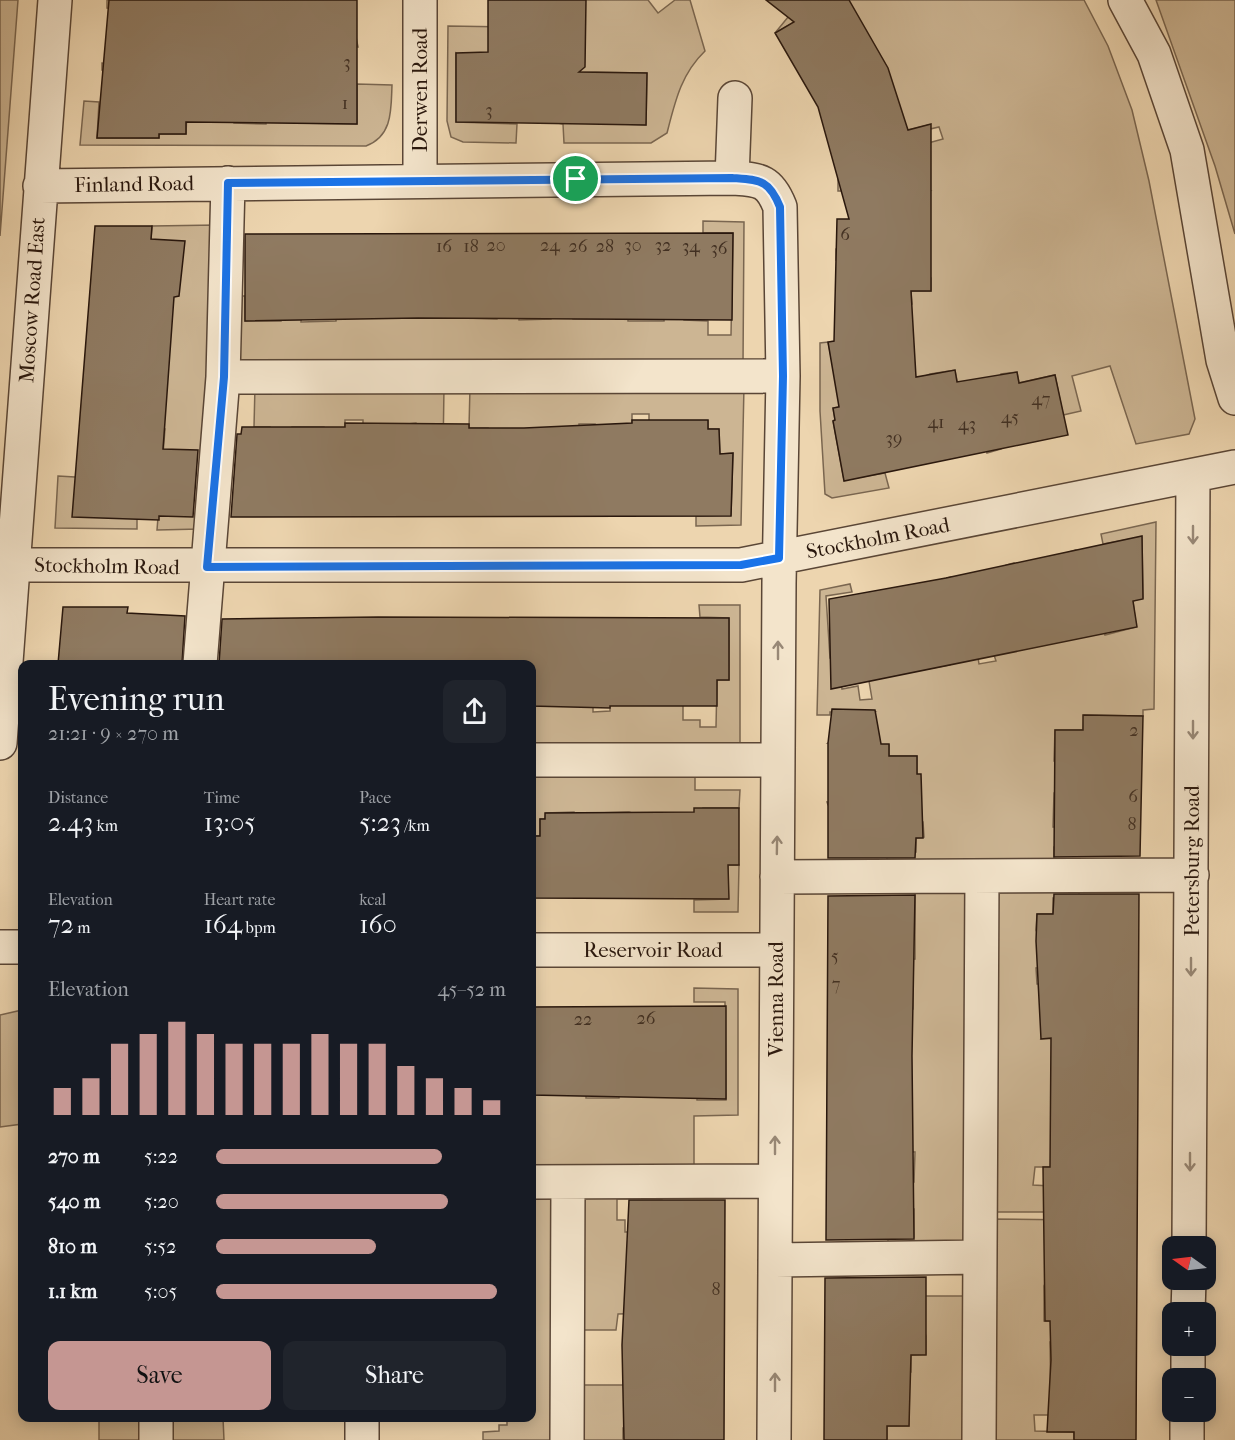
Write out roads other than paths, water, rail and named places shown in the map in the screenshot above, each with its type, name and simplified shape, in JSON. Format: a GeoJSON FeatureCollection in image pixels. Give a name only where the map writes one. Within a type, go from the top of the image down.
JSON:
{"type":"FeatureCollection","features":[{"type":"Feature","properties":{"kind":"street","name":"Moscow Road East"},"geometry":{"type":"LineString","coordinates":[[0,743],[55,0]]}},
{"type":"Feature","properties":{"kind":"street","name":"Derwen Road"},"geometry":{"type":"LineString","coordinates":[[420,0],[420,181]]}},
{"type":"Feature","properties":{"kind":"street"},"geometry":{"type":"LineString","coordinates":[[1125,0],[1154,54],[1187,150],[1223,360],[1235,398]]}},
{"type":"Feature","properties":{"kind":"street"},"geometry":{"type":"LineString","coordinates":[[732,178],[735,98]]}},
{"type":"Feature","properties":{"kind":"street","name":"Finland Road"},"geometry":{"type":"LineString","coordinates":[[40,186],[732,178],[758,180],[768,185]]}},
{"type":"Feature","properties":{"kind":"street"},"geometry":{"type":"LineString","coordinates":[[200,660],[224,377],[228,183]]}},
{"type":"Feature","properties":{"kind":"street","name":"Vienna Road"},"geometry":{"type":"LineString","coordinates":[[768,185],[780,207],[783,376],[779,558],[774,1440]]}},
{"type":"Feature","properties":{"kind":"street"},"geometry":{"type":"LineString","coordinates":[[224,377],[783,376]]}},
{"type":"Feature","properties":{"kind":"street","name":"Stockholm Road"},"geometry":{"type":"LineString","coordinates":[[13,565],[207,567],[741,565],[1235,467]]}},
{"type":"Feature","properties":{"kind":"street","name":"Petersburg Road"},"geometry":{"type":"LineString","coordinates":[[1189,1236],[1193,476]]}},
{"type":"Feature","properties":{"kind":"street"},"geometry":{"type":"LineString","coordinates":[[536,760],[778,760]]}},
{"type":"Feature","properties":{"kind":"street"},"geometry":{"type":"LineString","coordinates":[[777,877],[1192,875]]}},
{"type":"Feature","properties":{"kind":"street"},"geometry":{"type":"LineString","coordinates":[[979,1440],[982,876]]}},
{"type":"Feature","properties":{"kind":"street"},"geometry":{"type":"LineString","coordinates":[[0,947],[18,948]]}},
{"type":"Feature","properties":{"kind":"street","name":"Reservoir Road"},"geometry":{"type":"LineString","coordinates":[[536,950],[776,950]]}},
{"type":"Feature","properties":{"kind":"street"},"geometry":{"type":"LineString","coordinates":[[536,1182],[774,1181]]}},
{"type":"Feature","properties":{"kind":"street"},"geometry":{"type":"LineString","coordinates":[[567,1440],[568,1182]]}},
{"type":"Feature","properties":{"kind":"street"},"geometry":{"type":"LineString","coordinates":[[776,1260],[980,1257]]}},
{"type":"Feature","properties":{"kind":"street"},"geometry":{"type":"LineString","coordinates":[[156,1422],[156,1440]]}},
{"type":"Feature","properties":{"kind":"street"},"geometry":{"type":"LineString","coordinates":[[362,1422],[362,1440]]}},
{"type":"Feature","properties":{"kind":"street"},"geometry":{"type":"LineString","coordinates":[[1187,1422],[1187,1440]]}}]}
